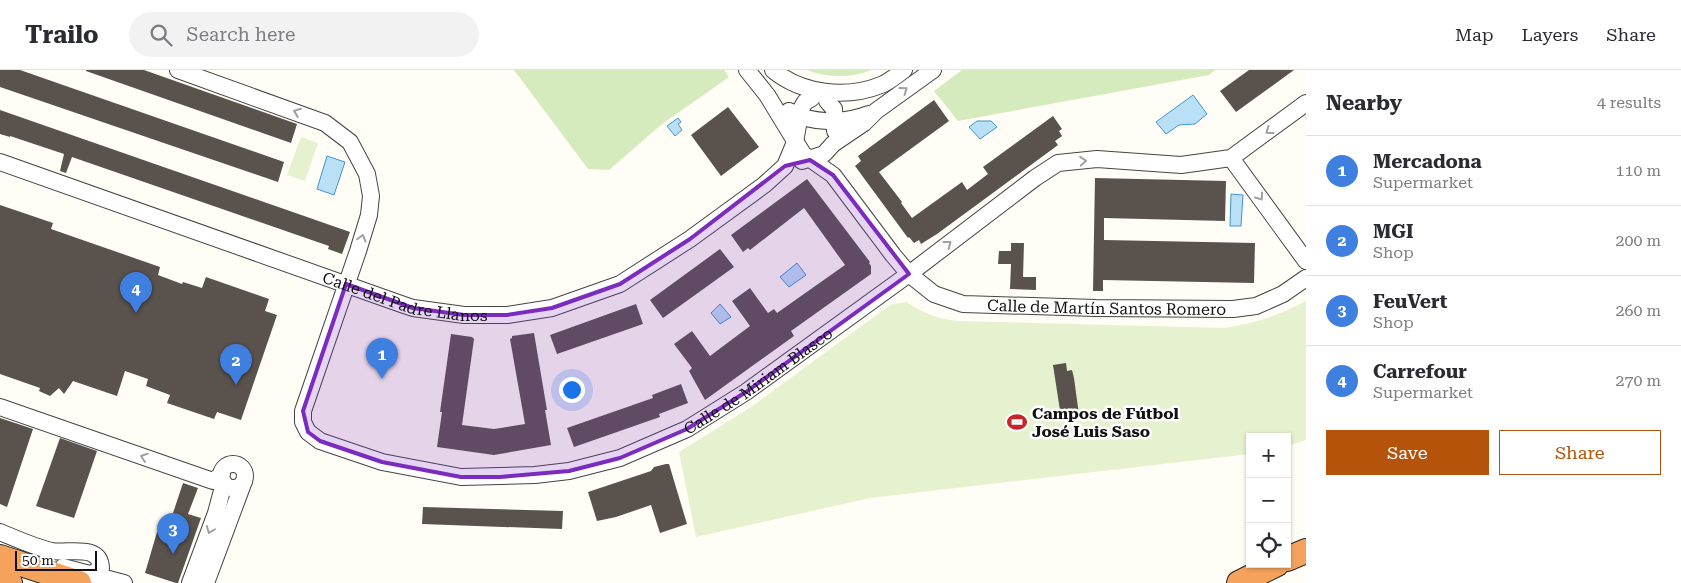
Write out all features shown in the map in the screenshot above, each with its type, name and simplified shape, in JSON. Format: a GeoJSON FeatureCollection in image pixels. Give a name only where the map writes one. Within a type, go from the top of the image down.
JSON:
{"type":"FeatureCollection","features":[{"type":"Feature","properties":{"kind":"highway"},"geometry":{"type":"LineString","coordinates":[[1291,558],[1306,551]]}},
{"type":"Feature","properties":{"kind":"highway"},"geometry":{"type":"LineString","coordinates":[[0,557],[85,579]]}},
{"type":"Feature","properties":{"kind":"highway"},"geometry":{"type":"LineString","coordinates":[[0,562],[51,583]]}},
{"type":"Feature","properties":{"kind":"highway"},"geometry":{"type":"LineString","coordinates":[[1239,583],[1269,568]]}},
{"type":"Feature","properties":{"kind":"highway"},"geometry":{"type":"LineString","coordinates":[[0,579],[10,583]]}},
{"type":"Feature","properties":{"kind":"street","name":"Calle de Miriam Blasco"},"geometry":{"type":"LineString","coordinates":[[178,70],[325,123],[350,142],[366,174],[371,196],[369,215],[303,411],[303,422],[308,432],[320,441],[382,462],[461,477],[500,477],[569,471],[620,458],[687,429],[746,392],[909,274],[1035,178],[1058,163],[1097,159],[1181,165],[1231,158],[1306,103]]}},
{"type":"Feature","properties":{"kind":"street"},"geometry":{"type":"LineString","coordinates":[[747,70],[767,96],[803,154],[833,175]]}},
{"type":"Feature","properties":{"kind":"street"},"geometry":{"type":"LineString","coordinates":[[771,70],[824,97],[834,109],[833,175]]}},
{"type":"Feature","properties":{"kind":"street"},"geometry":{"type":"LineString","coordinates":[[771,70],[780,84],[795,92],[846,100],[866,94],[904,70]]}},
{"type":"Feature","properties":{"kind":"street"},"geometry":{"type":"LineString","coordinates":[[767,96],[781,107],[799,116],[818,121],[857,118],[876,111],[933,70]]}},
{"type":"Feature","properties":{"kind":"street"},"geometry":{"type":"LineString","coordinates":[[799,116],[805,102],[824,97]]}},
{"type":"Feature","properties":{"kind":"street","name":"Calle del Padre Llanos"},"geometry":{"type":"LineString","coordinates":[[785,166],[810,160],[824,154],[833,144],[876,111]]}},
{"type":"Feature","properties":{"kind":"street","name":"Calle del Padre Llanos"},"geometry":{"type":"LineString","coordinates":[[0,162],[413,308],[455,314],[507,315],[552,308],[620,284],[690,239],[764,185],[785,166],[795,142],[799,116]]}},
{"type":"Feature","properties":{"kind":"street"},"geometry":{"type":"LineString","coordinates":[[1231,158],[1306,261]]}},
{"type":"Feature","properties":{"kind":"street","name":"Calle de Martín Santos Romero"},"geometry":{"type":"LineString","coordinates":[[833,175],[892,255],[909,274],[934,294],[963,304],[1233,309],[1256,306],[1283,294],[1306,278]]}},
{"type":"Feature","properties":{"kind":"street"},"geometry":{"type":"LineString","coordinates":[[0,407],[173,470],[222,484]]}},
{"type":"Feature","properties":{"kind":"street"},"geometry":{"type":"LineString","coordinates":[[190,583],[216,513],[226,468],[236,465],[244,471],[244,481],[217,583]]}},
{"type":"Feature","properties":{"kind":"street"},"geometry":{"type":"LineString","coordinates":[[206,583],[238,500]]}},
{"type":"Feature","properties":{"kind":"street"},"geometry":{"type":"LineString","coordinates":[[0,532],[53,551],[78,550],[95,555],[101,563],[101,568],[85,579]]}},
{"type":"Feature","properties":{"kind":"street"},"geometry":{"type":"LineString","coordinates":[[0,546],[44,561],[85,579],[124,583]]}},
{"type":"Feature","properties":{"kind":"highlighted area"},"geometry":{"type":"Polygon","coordinates":[[[810,160],[833,175],[909,274],[746,392],[687,429],[620,458],[569,471],[500,477],[461,477],[382,462],[320,441],[308,432],[303,411],[346,284],[413,308],[464,315],[507,315],[552,308],[620,284],[690,239],[785,166],[810,160]]]}},
{"type":"Feature","properties":{"kind":"green space"},"geometry":{"type":"Polygon","coordinates":[[[514,70],[724,70],[729,77],[662,124],[609,170],[588,169],[514,70]]]}},
{"type":"Feature","properties":{"kind":"green space"},"geometry":{"type":"Polygon","coordinates":[[[807,70],[871,70],[848,76],[831,76],[807,70]]]}},
{"type":"Feature","properties":{"kind":"green space"},"geometry":{"type":"Polygon","coordinates":[[[962,70],[1215,70],[1209,75],[958,121],[934,91],[962,70]]]}},
{"type":"Feature","properties":{"kind":"green space"},"geometry":{"type":"Polygon","coordinates":[[[301,137],[318,143],[305,181],[287,175],[301,137]]]}},
{"type":"Feature","properties":{"kind":"green space","name":"Campos de Fútbol José Luis Saso"},"geometry":{"type":"Polygon","coordinates":[[[1306,301],[1306,440],[1291,445],[1291,433],[1246,433],[1246,454],[870,498],[696,537],[679,452],[751,407],[890,305],[906,302],[931,315],[958,321],[1225,328],[1247,324],[1286,311],[1306,301]]]}},
{"type":"Feature","properties":{"kind":"water"},"geometry":{"type":"Polygon","coordinates":[[[1193,95],[1207,114],[1195,124],[1179,125],[1166,134],[1156,122],[1193,95]]]}},
{"type":"Feature","properties":{"kind":"water"},"geometry":{"type":"Polygon","coordinates":[[[678,118],[681,122],[678,124],[682,130],[675,136],[667,126],[678,118]]]}},
{"type":"Feature","properties":{"kind":"water"},"geometry":{"type":"Polygon","coordinates":[[[977,121],[991,121],[997,127],[980,139],[969,127],[977,121]]]}},
{"type":"Feature","properties":{"kind":"water"},"geometry":{"type":"Polygon","coordinates":[[[327,156],[345,162],[334,195],[317,189],[327,156]]]}},
{"type":"Feature","properties":{"kind":"water"},"geometry":{"type":"Polygon","coordinates":[[[1231,194],[1243,195],[1241,226],[1230,226],[1231,194]]]}},
{"type":"Feature","properties":{"kind":"water"},"geometry":{"type":"Polygon","coordinates":[[[797,263],[806,275],[789,287],[780,277],[797,263]]]}},
{"type":"Feature","properties":{"kind":"water"},"geometry":{"type":"Polygon","coordinates":[[[720,304],[731,317],[720,324],[711,313],[720,304]]]}},
{"type":"Feature","properties":{"kind":"building"},"geometry":{"type":"Polygon","coordinates":[[[0,70],[20,70],[284,162],[278,182],[0,87],[0,70]]]}},
{"type":"Feature","properties":{"kind":"building"},"geometry":{"type":"Polygon","coordinates":[[[86,70],[144,70],[297,124],[291,143],[86,70]]]}},
{"type":"Feature","properties":{"kind":"building"},"geometry":{"type":"Polygon","coordinates":[[[1249,70],[1294,70],[1236,112],[1220,91],[1249,70]]]}},
{"type":"Feature","properties":{"kind":"building"},"geometry":{"type":"Polygon","coordinates":[[[934,100],[949,121],[879,172],[912,218],[962,182],[967,190],[988,174],[983,167],[1053,116],[1062,129],[1059,131],[1062,136],[1055,141],[1058,145],[921,244],[919,240],[914,243],[908,238],[855,166],[861,161],[858,156],[934,100]]]}},
{"type":"Feature","properties":{"kind":"building"},"geometry":{"type":"Polygon","coordinates":[[[728,107],[759,147],[721,176],[691,135],[728,107]]]}},
{"type":"Feature","properties":{"kind":"building"},"geometry":{"type":"Polygon","coordinates":[[[0,110],[350,232],[342,254],[328,249],[329,246],[72,157],[66,173],[60,171],[64,154],[0,134],[0,110]]]}},
{"type":"Feature","properties":{"kind":"building"},"geometry":{"type":"Polygon","coordinates":[[[1095,178],[1226,181],[1225,221],[1104,218],[1104,240],[1255,243],[1254,283],[1103,280],[1103,291],[1093,291],[1095,178]]]}},
{"type":"Feature","properties":{"kind":"building"},"geometry":{"type":"Polygon","coordinates":[[[807,179],[870,262],[871,274],[791,331],[794,336],[705,400],[689,371],[692,368],[674,344],[692,331],[710,356],[750,326],[732,301],[750,288],[768,313],[774,309],[777,313],[845,265],[804,208],[750,250],[748,248],[743,252],[731,235],[807,179]]]}},
{"type":"Feature","properties":{"kind":"building"},"geometry":{"type":"Polygon","coordinates":[[[0,205],[53,223],[51,229],[160,267],[158,275],[182,284],[183,282],[202,288],[206,277],[269,299],[265,311],[277,315],[241,420],[217,412],[214,419],[167,403],[170,395],[146,386],[148,379],[125,371],[117,396],[73,381],[64,394],[59,388],[50,396],[39,391],[40,388],[0,374],[0,205]]]}},
{"type":"Feature","properties":{"kind":"building"},"geometry":{"type":"Polygon","coordinates":[[[1011,243],[1024,243],[1023,277],[1036,277],[1036,290],[1010,289],[1011,264],[998,264],[999,251],[1011,251],[1011,243]]]}},
{"type":"Feature","properties":{"kind":"building"},"geometry":{"type":"Polygon","coordinates":[[[720,249],[734,267],[663,318],[650,300],[720,249]]]}},
{"type":"Feature","properties":{"kind":"building"},"geometry":{"type":"Polygon","coordinates":[[[636,304],[643,324],[557,354],[550,335],[636,304]]]}},
{"type":"Feature","properties":{"kind":"building"},"geometry":{"type":"Polygon","coordinates":[[[534,333],[551,445],[494,455],[437,447],[451,334],[472,337],[474,339],[462,425],[494,429],[525,424],[510,339],[512,336],[534,333]]]}},
{"type":"Feature","properties":{"kind":"building"},"geometry":{"type":"Polygon","coordinates":[[[1066,363],[1067,371],[1072,370],[1074,378],[1079,415],[1061,417],[1053,365],[1066,363]]]}},
{"type":"Feature","properties":{"kind":"building"},"geometry":{"type":"Polygon","coordinates":[[[681,384],[688,403],[659,414],[660,417],[574,447],[567,428],[653,398],[652,395],[681,384]]]}},
{"type":"Feature","properties":{"kind":"building"},"geometry":{"type":"Polygon","coordinates":[[[0,418],[33,429],[7,507],[0,504],[0,418]]]}},
{"type":"Feature","properties":{"kind":"building"},"geometry":{"type":"Polygon","coordinates":[[[60,438],[97,451],[74,518],[36,506],[60,438]]]}},
{"type":"Feature","properties":{"kind":"building"},"geometry":{"type":"Polygon","coordinates":[[[669,464],[687,524],[660,533],[651,505],[616,517],[597,521],[588,492],[651,471],[654,467],[669,464]]]}},
{"type":"Feature","properties":{"kind":"building"},"geometry":{"type":"Polygon","coordinates":[[[183,483],[198,488],[188,514],[201,518],[178,583],[176,583],[145,573],[157,532],[166,534],[183,483]]]}},
{"type":"Feature","properties":{"kind":"building"},"geometry":{"type":"Polygon","coordinates":[[[423,507],[563,511],[562,529],[422,524],[423,507]]]}},
{"type":"Feature","properties":{"kind":"place","name":"Carrefour"},"geometry":{"type":"Point","coordinates":[136,313]}},
{"type":"Feature","properties":{"kind":"place","name":"Mercadona"},"geometry":{"type":"Point","coordinates":[382,379]}},
{"type":"Feature","properties":{"kind":"place","name":"MGI"},"geometry":{"type":"Point","coordinates":[236,385]}},
{"type":"Feature","properties":{"kind":"place","name":"Campos de Fútbol José Luis Saso"},"geometry":{"type":"Point","coordinates":[1017,422]}},
{"type":"Feature","properties":{"kind":"place","name":"FeuVert"},"geometry":{"type":"Point","coordinates":[173,554]}}]}
